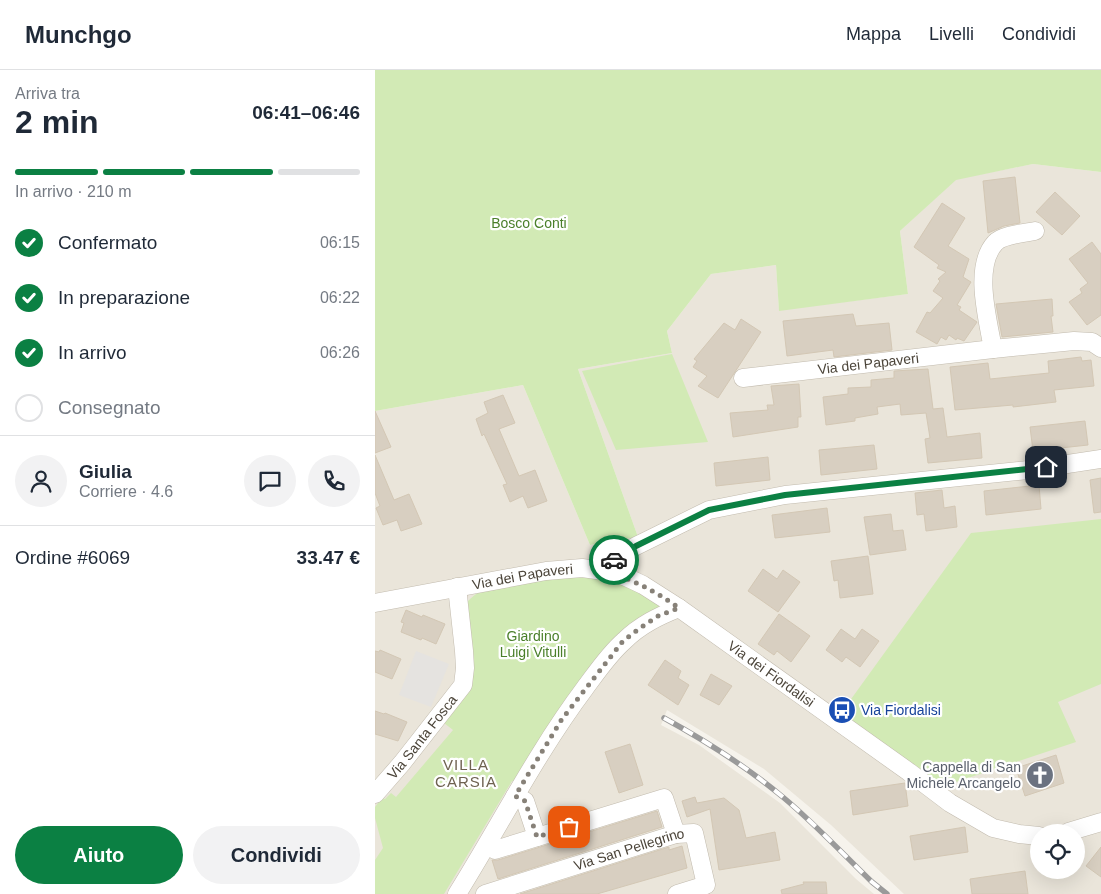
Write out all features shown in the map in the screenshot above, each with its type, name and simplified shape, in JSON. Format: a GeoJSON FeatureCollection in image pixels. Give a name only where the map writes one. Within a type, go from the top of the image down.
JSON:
{"type":"FeatureCollection","features":[{"type":"Feature","properties":{"kind":"street"},"geometry":{"type":"LineString","coordinates":[[993,349],[983,272],[987,258],[995,242],[1014,234],[1035,231]]}},
{"type":"Feature","properties":{"kind":"street","name":"Via dei Papaveri"},"geometry":{"type":"LineString","coordinates":[[743,378],[1074,341],[1092,342],[1101,348]]}},
{"type":"Feature","properties":{"kind":"street"},"geometry":{"type":"LineString","coordinates":[[604,571],[617,557],[709,510],[785,495],[1028,470],[1101,459]]}},
{"type":"Feature","properties":{"kind":"street","name":"Via dei Papaveri"},"geometry":{"type":"LineString","coordinates":[[375,603],[563,568],[604,571]]}},
{"type":"Feature","properties":{"kind":"street","name":"Via dei Fiordalisi"},"geometry":{"type":"LineString","coordinates":[[604,571],[624,576],[643,585],[679,608],[950,803],[993,828],[1030,835]]}},
{"type":"Feature","properties":{"kind":"street","name":"Via Santa Fosca"},"geometry":{"type":"LineString","coordinates":[[375,794],[402,763],[463,685],[464,651],[457,587]]}},
{"type":"Feature","properties":{"kind":"street"},"geometry":{"type":"LineString","coordinates":[[457,894],[562,719],[623,641],[646,624],[679,608]]}},
{"type":"Feature","properties":{"kind":"street"},"geometry":{"type":"LineString","coordinates":[[515,796],[525,801],[537,837]]}},
{"type":"Feature","properties":{"kind":"street"},"geometry":{"type":"LineString","coordinates":[[488,845],[495,850],[663,798],[676,834]]}},
{"type":"Feature","properties":{"kind":"street"},"geometry":{"type":"LineString","coordinates":[[1085,827],[1101,822]]}},
{"type":"Feature","properties":{"kind":"street","name":"Via San Pellegrino"},"geometry":{"type":"LineString","coordinates":[[485,894],[676,834],[694,833],[706,885],[677,894]]}},
{"type":"Feature","properties":{"kind":"shaded area"},"geometry":{"type":"Polygon","coordinates":[[[1033,164],[1101,172],[1101,894],[904,894],[831,825],[764,769],[667,710],[661,725],[699,745],[780,803],[856,879],[874,894],[375,894],[375,411],[523,385],[590,545],[638,537],[578,369],[672,353],[667,331],[711,274],[776,265],[779,310],[908,294],[900,231],[956,179],[1033,164]]]}},
{"type":"Feature","properties":{"kind":"shaded area"},"geometry":{"type":"Polygon","coordinates":[[[416,651],[449,664],[431,707],[399,695],[416,651]]]}},
{"type":"Feature","properties":{"kind":"green space","name":"Bosco Conti"},"geometry":{"type":"Polygon","coordinates":[[[375,70],[1101,70],[1101,172],[1033,164],[956,180],[900,231],[908,294],[779,311],[776,265],[711,274],[667,331],[672,353],[578,369],[638,537],[590,545],[523,385],[375,411],[375,70]]]}},
{"type":"Feature","properties":{"kind":"green space"},"geometry":{"type":"Polygon","coordinates":[[[672,354],[708,442],[616,450],[582,371],[672,354]]]}},
{"type":"Feature","properties":{"kind":"green space"},"geometry":{"type":"Polygon","coordinates":[[[1101,519],[1101,684],[1058,702],[1076,742],[944,786],[841,713],[971,533],[1101,519]]]}},
{"type":"Feature","properties":{"kind":"green space","name":"Giardino Luigi Vitulli"},"geometry":{"type":"Polygon","coordinates":[[[586,575],[636,588],[660,606],[515,782],[512,781],[444,894],[375,894],[375,860],[383,848],[375,818],[375,807],[382,798],[385,799],[391,793],[396,797],[453,730],[444,723],[461,702],[469,686],[467,602],[480,592],[505,584],[586,575]]]}},
{"type":"Feature","properties":{"kind":"building"},"geometry":{"type":"Polygon","coordinates":[[[1015,177],[1020,223],[1004,226],[988,233],[983,181],[1015,177]]]}},
{"type":"Feature","properties":{"kind":"building"},"geometry":{"type":"Polygon","coordinates":[[[1055,192],[1080,216],[1062,235],[1036,212],[1055,192]]]}},
{"type":"Feature","properties":{"kind":"building"},"geometry":{"type":"Polygon","coordinates":[[[942,203],[965,218],[948,246],[969,259],[963,277],[971,282],[957,305],[961,307],[959,310],[977,322],[964,341],[957,338],[956,340],[949,335],[946,340],[941,337],[937,344],[916,332],[927,312],[930,313],[943,298],[933,291],[940,281],[938,279],[946,272],[937,268],[939,265],[914,247],[942,203]]]}},
{"type":"Feature","properties":{"kind":"building"},"geometry":{"type":"Polygon","coordinates":[[[1092,242],[1101,254],[1101,315],[1087,325],[1069,302],[1082,293],[1080,289],[1088,283],[1069,259],[1092,242]]]}},
{"type":"Feature","properties":{"kind":"building"},"geometry":{"type":"Polygon","coordinates":[[[1052,299],[1053,316],[1051,316],[1053,332],[1002,337],[996,304],[1052,299]]]}},
{"type":"Feature","properties":{"kind":"building"},"geometry":{"type":"Polygon","coordinates":[[[853,314],[856,326],[889,323],[892,350],[834,357],[833,350],[787,356],[783,321],[853,314]]]}},
{"type":"Feature","properties":{"kind":"building"},"geometry":{"type":"Polygon","coordinates":[[[741,319],[761,332],[718,398],[698,386],[707,376],[693,367],[697,361],[694,359],[724,323],[735,330],[741,319]]]}},
{"type":"Feature","properties":{"kind":"building"},"geometry":{"type":"Polygon","coordinates":[[[1081,357],[1082,361],[1091,360],[1094,386],[1054,390],[1056,402],[1013,407],[1013,405],[955,410],[950,367],[988,363],[990,379],[1049,373],[1048,361],[1081,357]]]}},
{"type":"Feature","properties":{"kind":"building"},"geometry":{"type":"Polygon","coordinates":[[[928,369],[933,409],[943,408],[947,437],[980,433],[982,458],[928,463],[925,439],[930,438],[926,413],[901,415],[900,404],[877,407],[878,414],[855,418],[855,421],[826,425],[823,397],[848,394],[848,388],[871,387],[871,380],[894,378],[894,371],[928,369]]]}},
{"type":"Feature","properties":{"kind":"building"},"geometry":{"type":"Polygon","coordinates":[[[799,384],[801,417],[798,417],[798,427],[733,437],[730,413],[768,410],[767,405],[774,405],[771,386],[799,384]]]}},
{"type":"Feature","properties":{"kind":"building"},"geometry":{"type":"Polygon","coordinates":[[[503,395],[515,423],[499,429],[519,476],[535,470],[547,501],[528,508],[523,496],[510,502],[503,485],[507,484],[484,434],[482,436],[476,419],[488,413],[484,402],[503,395]]]}},
{"type":"Feature","properties":{"kind":"building"},"geometry":{"type":"Polygon","coordinates":[[[375,411],[391,447],[375,453],[375,411]]]}},
{"type":"Feature","properties":{"kind":"building"},"geometry":{"type":"Polygon","coordinates":[[[1085,421],[1088,445],[1033,451],[1030,427],[1085,421]]]}},
{"type":"Feature","properties":{"kind":"building"},"geometry":{"type":"Polygon","coordinates":[[[874,445],[877,469],[821,475],[819,450],[874,445]]]}},
{"type":"Feature","properties":{"kind":"building"},"geometry":{"type":"Polygon","coordinates":[[[375,455],[394,500],[409,494],[422,524],[401,531],[397,520],[383,525],[376,508],[380,506],[375,493],[375,455]]]}},
{"type":"Feature","properties":{"kind":"building"},"geometry":{"type":"Polygon","coordinates":[[[768,457],[770,480],[716,486],[714,463],[768,457]]]}},
{"type":"Feature","properties":{"kind":"building"},"geometry":{"type":"Polygon","coordinates":[[[1101,478],[1101,512],[1094,513],[1090,480],[1101,478]]]}},
{"type":"Feature","properties":{"kind":"building"},"geometry":{"type":"Polygon","coordinates":[[[1039,485],[1041,509],[986,515],[984,491],[1039,485]]]}},
{"type":"Feature","properties":{"kind":"building"},"geometry":{"type":"Polygon","coordinates":[[[942,490],[944,508],[955,506],[957,527],[926,531],[924,514],[917,515],[915,493],[942,490]]]}},
{"type":"Feature","properties":{"kind":"building"},"geometry":{"type":"Polygon","coordinates":[[[827,508],[830,532],[775,538],[772,515],[827,508]]]}},
{"type":"Feature","properties":{"kind":"building"},"geometry":{"type":"Polygon","coordinates":[[[891,514],[893,531],[903,530],[906,550],[870,555],[864,517],[891,514]]]}},
{"type":"Feature","properties":{"kind":"building"},"geometry":{"type":"Polygon","coordinates":[[[868,556],[873,594],[840,598],[838,580],[834,581],[831,561],[868,556]]]}},
{"type":"Feature","properties":{"kind":"building"},"geometry":{"type":"Polygon","coordinates":[[[763,569],[777,579],[783,570],[800,582],[778,612],[748,591],[763,569]]]}},
{"type":"Feature","properties":{"kind":"building"},"geometry":{"type":"Polygon","coordinates":[[[406,610],[445,624],[436,644],[401,632],[404,623],[401,622],[406,610]]]}},
{"type":"Feature","properties":{"kind":"building"},"geometry":{"type":"Polygon","coordinates":[[[779,614],[810,636],[791,662],[777,651],[774,655],[758,644],[779,614]]]}},
{"type":"Feature","properties":{"kind":"building"},"geometry":{"type":"Polygon","coordinates":[[[841,629],[855,639],[862,629],[879,641],[860,667],[846,657],[842,662],[826,650],[841,629]]]}},
{"type":"Feature","properties":{"kind":"building"},"geometry":{"type":"Polygon","coordinates":[[[380,650],[401,659],[392,679],[375,672],[375,651],[379,652],[380,650]]]}},
{"type":"Feature","properties":{"kind":"building"},"geometry":{"type":"Polygon","coordinates":[[[665,660],[681,671],[678,678],[689,685],[678,705],[648,685],[665,660]]]}},
{"type":"Feature","properties":{"kind":"building"},"geometry":{"type":"Polygon","coordinates":[[[711,674],[732,686],[719,705],[700,695],[711,674]]]}},
{"type":"Feature","properties":{"kind":"building"},"geometry":{"type":"Polygon","coordinates":[[[375,711],[407,722],[398,741],[375,734],[375,711]]]}},
{"type":"Feature","properties":{"kind":"building"},"geometry":{"type":"Polygon","coordinates":[[[630,744],[643,785],[619,793],[605,752],[630,744]]]}},
{"type":"Feature","properties":{"kind":"building","name":"Cappella di San Michele Arcangelo"},"geometry":{"type":"Polygon","coordinates":[[[1056,755],[1064,783],[1025,796],[1016,768],[1056,755]]]}},
{"type":"Feature","properties":{"kind":"building"},"geometry":{"type":"Polygon","coordinates":[[[905,783],[908,806],[853,815],[850,791],[905,783]]]}},
{"type":"Feature","properties":{"kind":"building"},"geometry":{"type":"Polygon","coordinates":[[[695,797],[697,803],[724,798],[739,810],[746,838],[775,832],[780,860],[719,870],[710,809],[687,817],[682,801],[695,797]]]}},
{"type":"Feature","properties":{"kind":"building"},"geometry":{"type":"Polygon","coordinates":[[[657,811],[662,827],[498,879],[492,860],[498,860],[657,811]]]}},
{"type":"Feature","properties":{"kind":"building"},"geometry":{"type":"Polygon","coordinates":[[[965,827],[968,852],[914,860],[910,836],[965,827]]]}},
{"type":"Feature","properties":{"kind":"building"},"geometry":{"type":"Polygon","coordinates":[[[682,846],[687,868],[597,894],[520,894],[669,847],[669,850],[682,846]]]}},
{"type":"Feature","properties":{"kind":"building"},"geometry":{"type":"Polygon","coordinates":[[[1101,847],[1101,877],[1086,866],[1101,847]]]}},
{"type":"Feature","properties":{"kind":"building"},"geometry":{"type":"Polygon","coordinates":[[[1025,871],[1028,894],[972,894],[970,879],[1025,871]]]}},
{"type":"Feature","properties":{"kind":"building"},"geometry":{"type":"Polygon","coordinates":[[[803,882],[826,882],[827,894],[782,894],[781,890],[804,884],[803,882]]]}},
{"type":"Feature","properties":{"kind":"railway"},"geometry":{"type":"LineString","coordinates":[[664,718],[726,755],[784,798],[887,894]]}},
{"type":"Feature","properties":{"kind":"way so far"},"geometry":{"type":"LineString","coordinates":[[569,827],[537,837],[525,801],[515,796],[562,719],[623,641],[658,616],[679,608],[643,585],[624,576],[604,571],[614,560]]}},
{"type":"Feature","properties":{"kind":"place","name":"Via Fiordalisi"},"geometry":{"type":"Point","coordinates":[842,710]}},
{"type":"Feature","properties":{"kind":"place","name":"Cappella di San Michele Arcangelo"},"geometry":{"type":"Point","coordinates":[1040,775]}},
{"type":"Feature","properties":{"kind":"district","name":"VILLA CARSIA"},"geometry":{"type":"Point","coordinates":[466,772]}},
{"type":"Feature","properties":{"kind":"route"},"geometry":{"type":"LineString","coordinates":[[614,560],[636,546],[709,510],[785,495],[1046,467]]}}]}
